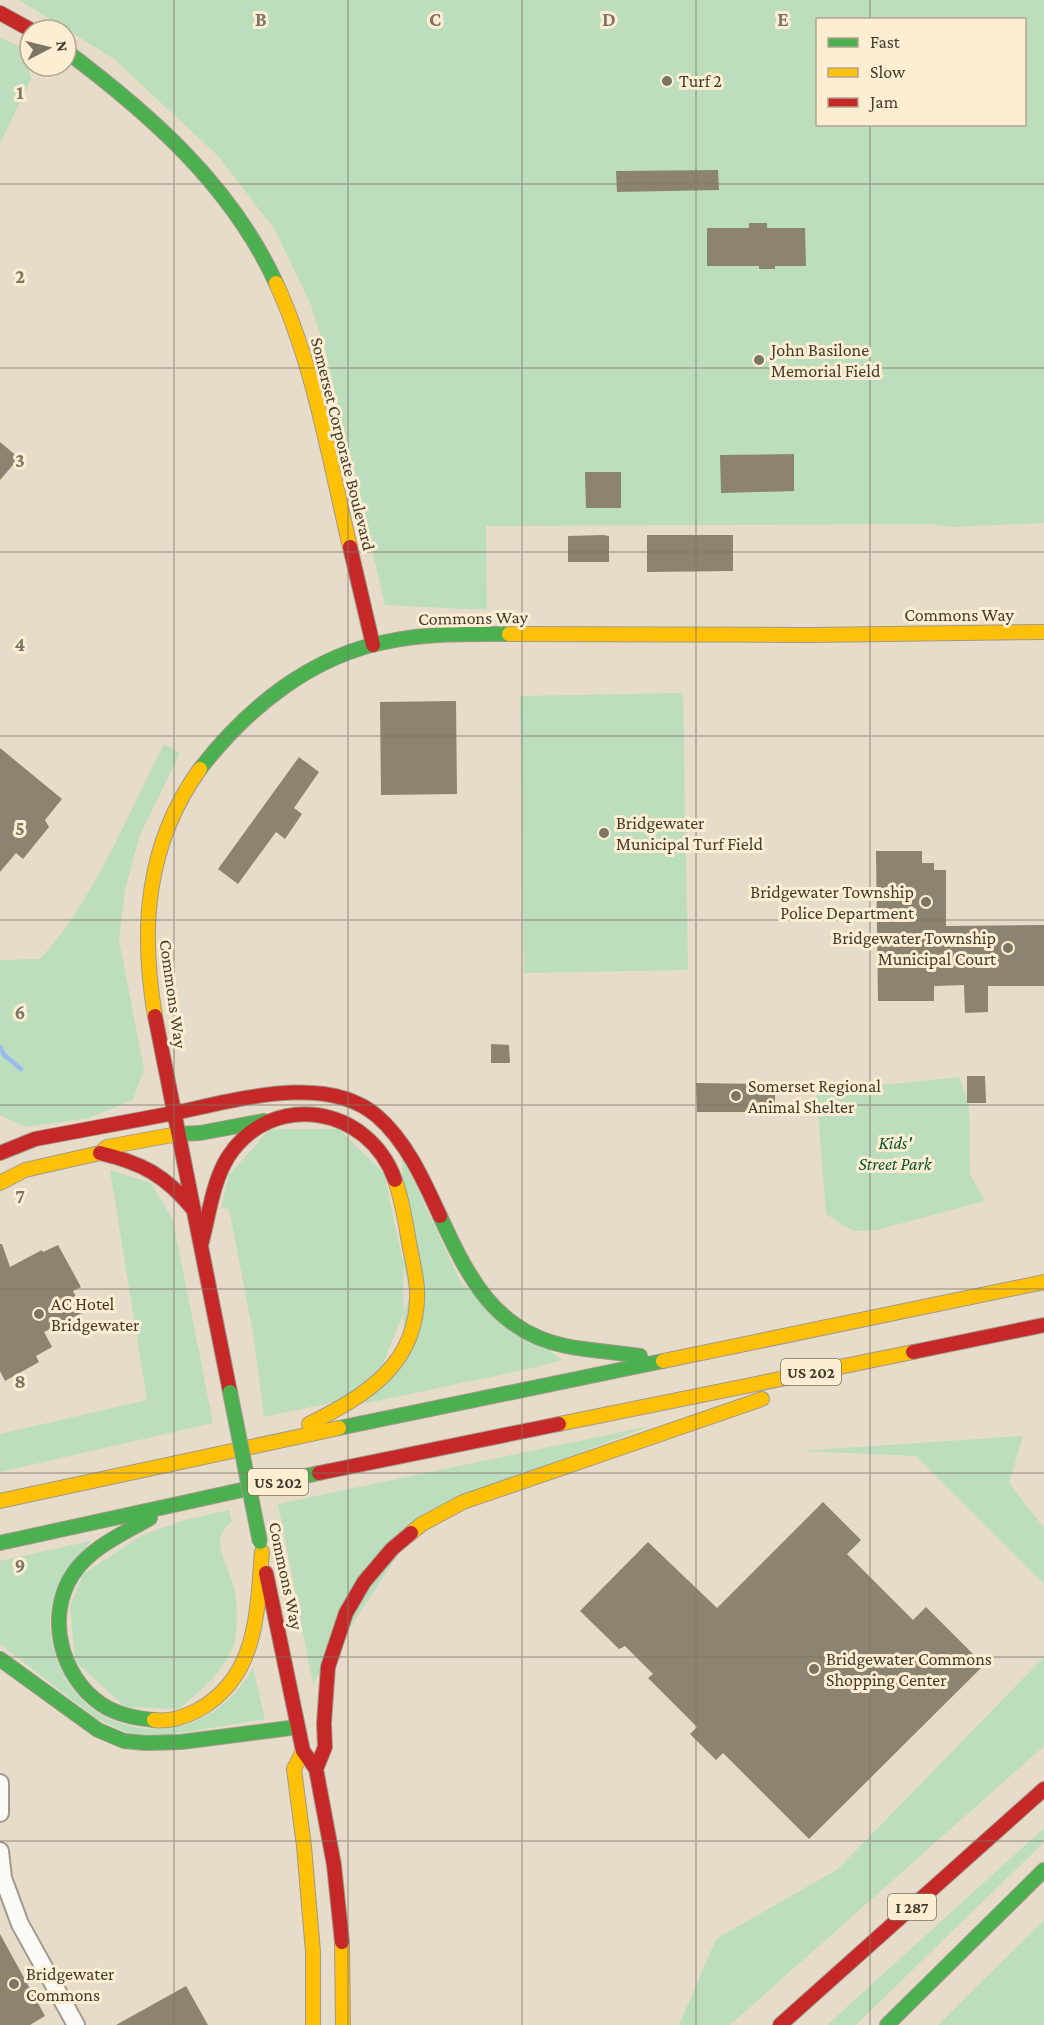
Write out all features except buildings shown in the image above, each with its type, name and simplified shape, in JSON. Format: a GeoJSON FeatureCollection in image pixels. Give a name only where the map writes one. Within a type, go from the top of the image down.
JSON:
{"type":"FeatureCollection","features":[{"type":"Feature","properties":{"kind":"main road"},"geometry":{"type":"LineString","coordinates":[[0,13],[18,23]]}},
{"type":"Feature","properties":{"kind":"main road","name":"Somerset Corporate Boulevard"},"geometry":{"type":"LineString","coordinates":[[78,60],[138,106],[196,163],[242,222],[272,276],[296,330],[306,362],[373,645]]}},
{"type":"Feature","properties":{"kind":"main road","name":"Commons Way"},"geometry":{"type":"LineString","coordinates":[[343,2025],[344,1982],[338,1899],[316,1769],[303,1751],[155,1014],[147,950],[150,893],[166,836],[182,799],[198,770],[220,740],[265,700],[324,663],[373,645],[409,637],[1044,632]]}},
{"type":"Feature","properties":{"kind":"main road"},"geometry":{"type":"LineString","coordinates":[[0,1153],[35,1139],[254,1097],[292,1092],[326,1094],[343,1098],[360,1106],[385,1124],[405,1149],[464,1265],[480,1292],[497,1313],[521,1330],[546,1342],[578,1350],[620,1352],[661,1361]]}},
{"type":"Feature","properties":{"kind":"main road"},"geometry":{"type":"LineString","coordinates":[[100,1154],[107,1147],[178,1134],[200,1133],[294,1115],[326,1116],[355,1128],[380,1151],[390,1166],[396,1181],[415,1272],[417,1295],[410,1336],[401,1355],[378,1382],[347,1404],[270,1442]]}},
{"type":"Feature","properties":{"kind":"main road"},"geometry":{"type":"LineString","coordinates":[[201,1245],[221,1173],[228,1159],[246,1137],[268,1120]]}},
{"type":"Feature","properties":{"kind":"main road"},"geometry":{"type":"LineString","coordinates":[[0,1183],[25,1170],[100,1154],[126,1159],[158,1173],[171,1182],[195,1211]]}},
{"type":"Feature","properties":{"kind":"main road","name":"US 202"},"geometry":{"type":"LineString","coordinates":[[0,1501],[270,1442],[1044,1282]]}},
{"type":"Feature","properties":{"kind":"main road","name":"US 202"},"geometry":{"type":"LineString","coordinates":[[0,1543],[385,1459],[1044,1325]]}},
{"type":"Feature","properties":{"kind":"main road"},"geometry":{"type":"LineString","coordinates":[[316,1769],[325,1747],[324,1714],[328,1667],[346,1614],[364,1582],[392,1549],[407,1536],[442,1512],[491,1491],[879,1358]]}},
{"type":"Feature","properties":{"kind":"main road"},"geometry":{"type":"LineString","coordinates":[[171,1505],[95,1552],[74,1572],[65,1588],[59,1611],[59,1632],[63,1655],[79,1684],[111,1711],[140,1720],[177,1719],[213,1702],[225,1690],[236,1677],[250,1642],[255,1617],[261,1547]]}},
{"type":"Feature","properties":{"kind":"main road"},"geometry":{"type":"LineString","coordinates":[[0,1659],[98,1730],[124,1741],[181,1742],[298,1726]]}},
{"type":"Feature","properties":{"kind":"main road","name":"Commons Way"},"geometry":{"type":"LineString","coordinates":[[303,1751],[294,1769],[304,1846],[313,1952],[313,2025]]}},
{"type":"Feature","properties":{"kind":"main road","name":"I 287"},"geometry":{"type":"LineString","coordinates":[[780,2025],[1044,1789]]}},
{"type":"Feature","properties":{"kind":"main road"},"geometry":{"type":"LineString","coordinates":[[887,2025],[1044,1870]]}},
{"type":"Feature","properties":{"kind":"street"},"geometry":{"type":"LineString","coordinates":[[0,1783],[0,1813]]}},
{"type":"Feature","properties":{"kind":"street"},"geometry":{"type":"LineString","coordinates":[[0,1851],[3,1878],[20,1924],[76,2025]]}},
{"type":"Feature","properties":{"kind":"green space"},"geometry":{"type":"Polygon","coordinates":[[[19,0],[1044,0],[1044,523],[951,527],[929,524],[486,526],[487,610],[385,605],[326,353],[311,305],[275,230],[219,157],[114,59],[78,37],[78,18],[48,18],[19,0]]]}},
{"type":"Feature","properties":{"kind":"green space"},"geometry":{"type":"Polygon","coordinates":[[[0,37],[18,46],[18,78],[31,79],[0,144],[0,37]]]}},
{"type":"Feature","properties":{"kind":"green space","name":"Bridgewater Municipal Turf Field"},"geometry":{"type":"Polygon","coordinates":[[[683,693],[688,970],[524,973],[520,696],[683,693]]]}},
{"type":"Feature","properties":{"kind":"green space"},"geometry":{"type":"Polygon","coordinates":[[[164,744],[180,753],[139,837],[125,891],[119,940],[144,1069],[133,1100],[89,1118],[25,1127],[0,1115],[0,960],[40,959],[60,935],[78,910],[109,856],[164,744]]]}},
{"type":"Feature","properties":{"kind":"green space","name":"Kids' Street Park"},"geometry":{"type":"Polygon","coordinates":[[[959,1077],[969,1105],[970,1174],[985,1201],[877,1230],[853,1231],[826,1214],[816,1087],[892,1084],[959,1077]]]}},
{"type":"Feature","properties":{"kind":"green space"},"geometry":{"type":"Polygon","coordinates":[[[270,1129],[339,1129],[384,1173],[410,1296],[380,1371],[339,1401],[264,1417],[253,1333],[229,1209],[221,1208],[229,1175],[270,1129]]]}},
{"type":"Feature","properties":{"kind":"green space"},"geometry":{"type":"Polygon","coordinates":[[[402,1156],[461,1283],[562,1360],[363,1404],[404,1365],[402,1156]]]}},
{"type":"Feature","properties":{"kind":"green space"},"geometry":{"type":"Polygon","coordinates":[[[110,1170],[151,1183],[173,1220],[213,1423],[0,1472],[0,1434],[147,1400],[110,1170]]]}},
{"type":"Feature","properties":{"kind":"green space"},"geometry":{"type":"Polygon","coordinates":[[[650,1426],[426,1512],[313,1684],[278,1504],[650,1426]]]}},
{"type":"Feature","properties":{"kind":"green space"},"geometry":{"type":"Polygon","coordinates":[[[1023,1436],[1009,1483],[1044,1528],[1044,1584],[916,1456],[800,1451],[1023,1436]]]}},
{"type":"Feature","properties":{"kind":"green space"},"geometry":{"type":"Polygon","coordinates":[[[229,1510],[232,1521],[223,1532],[220,1541],[236,1601],[236,1635],[228,1657],[210,1681],[179,1709],[125,1707],[75,1661],[70,1606],[83,1574],[142,1535],[185,1520],[229,1510]]]}},
{"type":"Feature","properties":{"kind":"green space"},"geometry":{"type":"Polygon","coordinates":[[[91,1541],[58,1585],[51,1608],[50,1623],[53,1647],[67,1681],[88,1705],[115,1721],[145,1729],[176,1727],[205,1716],[232,1696],[253,1667],[265,1719],[168,1735],[128,1733],[96,1718],[0,1644],[0,1561],[91,1541]]]}},
{"type":"Feature","properties":{"kind":"green space"},"geometry":{"type":"Polygon","coordinates":[[[1044,1657],[1044,1746],[730,2025],[679,2025],[716,1939],[838,1869],[1044,1657]]]}},
{"type":"Feature","properties":{"kind":"green space"},"geometry":{"type":"Polygon","coordinates":[[[1044,1828],[1044,1842],[856,2025],[827,2025],[1044,1828]]]}},
{"type":"Feature","properties":{"kind":"green space"},"geometry":{"type":"Polygon","coordinates":[[[1044,1920],[1044,2025],[938,2025],[1044,1920]]]}},
{"type":"Feature","properties":{"kind":"waterway"},"geometry":{"type":"LineString","coordinates":[[0,1047],[4,1055],[21,1069]]}},
{"type":"Feature","properties":{"kind":"traffic: fast"},"geometry":{"type":"LineString","coordinates":[[78,60],[157,126],[212,183],[258,247],[276,283]]}},
{"type":"Feature","properties":{"kind":"traffic: fast"},"geometry":{"type":"LineString","coordinates":[[200,769],[218,747],[260,705],[283,687],[334,658],[361,648],[405,638],[449,634],[509,634]]}},
{"type":"Feature","properties":{"kind":"traffic: fast"},"geometry":{"type":"LineString","coordinates":[[178,1134],[200,1133],[264,1121]]}},
{"type":"Feature","properties":{"kind":"traffic: fast"},"geometry":{"type":"LineString","coordinates":[[440,1216],[473,1280],[502,1315],[520,1328],[541,1339],[566,1346],[640,1356]]}},
{"type":"Feature","properties":{"kind":"traffic: fast"},"geometry":{"type":"LineString","coordinates":[[339,1428],[663,1361]]}},
{"type":"Feature","properties":{"kind":"traffic: fast"},"geometry":{"type":"LineString","coordinates":[[230,1392],[260,1542]]}},
{"type":"Feature","properties":{"kind":"traffic: fast"},"geometry":{"type":"LineString","coordinates":[[0,1543],[319,1473]]}},
{"type":"Feature","properties":{"kind":"traffic: fast"},"geometry":{"type":"LineString","coordinates":[[150,1518],[108,1542],[80,1564],[65,1591],[60,1608],[59,1626],[61,1645],[67,1662],[87,1692],[114,1711],[154,1720]]}},
{"type":"Feature","properties":{"kind":"traffic: fast"},"geometry":{"type":"LineString","coordinates":[[0,1659],[98,1730],[124,1741],[181,1742],[298,1727]]}},
{"type":"Feature","properties":{"kind":"traffic: fast"},"geometry":{"type":"LineString","coordinates":[[887,2025],[1044,1870]]}},
{"type":"Feature","properties":{"kind":"traffic: slow"},"geometry":{"type":"LineString","coordinates":[[276,283],[311,380],[350,547]]}},
{"type":"Feature","properties":{"kind":"traffic: slow"},"geometry":{"type":"LineString","coordinates":[[509,634],[811,635],[1044,632]]}},
{"type":"Feature","properties":{"kind":"traffic: slow"},"geometry":{"type":"LineString","coordinates":[[155,1016],[148,951],[148,919],[152,888],[158,857],[168,827],[200,769]]}},
{"type":"Feature","properties":{"kind":"traffic: slow"},"geometry":{"type":"LineString","coordinates":[[0,1183],[25,1170],[100,1153],[107,1147],[178,1134]]}},
{"type":"Feature","properties":{"kind":"traffic: slow"},"geometry":{"type":"LineString","coordinates":[[309,1424],[351,1401],[369,1388],[399,1357],[410,1337],[416,1315],[417,1284],[395,1180]]}},
{"type":"Feature","properties":{"kind":"traffic: slow"},"geometry":{"type":"LineString","coordinates":[[663,1361],[1044,1282]]}},
{"type":"Feature","properties":{"kind":"traffic: slow"},"geometry":{"type":"LineString","coordinates":[[559,1424],[913,1352]]}},
{"type":"Feature","properties":{"kind":"traffic: slow"},"geometry":{"type":"LineString","coordinates":[[411,1533],[422,1524],[463,1502],[762,1399]]}},
{"type":"Feature","properties":{"kind":"traffic: slow"},"geometry":{"type":"LineString","coordinates":[[0,1501],[339,1428]]}},
{"type":"Feature","properties":{"kind":"traffic: slow"},"geometry":{"type":"LineString","coordinates":[[154,1720],[176,1718],[198,1710],[218,1696],[233,1680],[251,1641],[262,1552]]}},
{"type":"Feature","properties":{"kind":"traffic: slow"},"geometry":{"type":"LineString","coordinates":[[303,1751],[294,1769],[304,1846],[313,1952],[313,2025]]}},
{"type":"Feature","properties":{"kind":"traffic: slow"},"geometry":{"type":"LineString","coordinates":[[342,1942],[343,2025]]}},
{"type":"Feature","properties":{"kind":"traffic: jam"},"geometry":{"type":"LineString","coordinates":[[0,13],[18,23]]}},
{"type":"Feature","properties":{"kind":"traffic: jam"},"geometry":{"type":"LineString","coordinates":[[350,547],[373,645]]}},
{"type":"Feature","properties":{"kind":"traffic: jam"},"geometry":{"type":"LineString","coordinates":[[155,1016],[230,1392]]}},
{"type":"Feature","properties":{"kind":"traffic: jam"},"geometry":{"type":"LineString","coordinates":[[174,1113],[223,1102],[278,1094],[332,1095],[356,1103],[388,1126],[406,1150],[440,1216]]}},
{"type":"Feature","properties":{"kind":"traffic: jam"},"geometry":{"type":"LineString","coordinates":[[0,1153],[35,1139],[174,1113]]}},
{"type":"Feature","properties":{"kind":"traffic: jam"},"geometry":{"type":"LineString","coordinates":[[201,1245],[215,1189],[228,1157],[247,1135],[269,1122],[293,1115],[318,1115],[342,1122],[364,1136],[382,1155],[395,1180]]}},
{"type":"Feature","properties":{"kind":"traffic: jam"},"geometry":{"type":"LineString","coordinates":[[100,1153],[128,1161],[152,1172],[173,1187],[193,1209]]}},
{"type":"Feature","properties":{"kind":"traffic: jam"},"geometry":{"type":"LineString","coordinates":[[913,1352],[1044,1325]]}},
{"type":"Feature","properties":{"kind":"traffic: jam"},"geometry":{"type":"LineString","coordinates":[[319,1473],[559,1424]]}},
{"type":"Feature","properties":{"kind":"traffic: jam"},"geometry":{"type":"LineString","coordinates":[[316,1769],[325,1747],[324,1723],[328,1667],[346,1613],[364,1582],[392,1549],[411,1533]]}},
{"type":"Feature","properties":{"kind":"traffic: jam"},"geometry":{"type":"LineString","coordinates":[[266,1573],[303,1751],[316,1769],[334,1865],[342,1942]]}},
{"type":"Feature","properties":{"kind":"traffic: jam"},"geometry":{"type":"LineString","coordinates":[[780,2025],[1044,1789]]}},
{"type":"Feature","properties":{"kind":"place","name":"Turf 2"},"geometry":{"type":"Point","coordinates":[667,81]}},
{"type":"Feature","properties":{"kind":"place","name":"John Basilone Memorial Field"},"geometry":{"type":"Point","coordinates":[759,360]}},
{"type":"Feature","properties":{"kind":"place","name":"Bridgewater Municipal Turf Field"},"geometry":{"type":"Point","coordinates":[604,833]}},
{"type":"Feature","properties":{"kind":"place","name":"Bridgewater Township Police Department"},"geometry":{"type":"Point","coordinates":[926,902]}},
{"type":"Feature","properties":{"kind":"place","name":"Bridgewater Township Municipal Court"},"geometry":{"type":"Point","coordinates":[1008,948]}},
{"type":"Feature","properties":{"kind":"place","name":"Somerset Regional Animal Shelter"},"geometry":{"type":"Point","coordinates":[736,1096]}},
{"type":"Feature","properties":{"kind":"place","name":"AC Hotel Bridgewater"},"geometry":{"type":"Point","coordinates":[39,1314]}},
{"type":"Feature","properties":{"kind":"place","name":"Bridgewater Commons Shopping Center"},"geometry":{"type":"Point","coordinates":[814,1669]}},
{"type":"Feature","properties":{"kind":"place","name":"Bridgewater Commons"},"geometry":{"type":"Point","coordinates":[14,1984]}}]}
